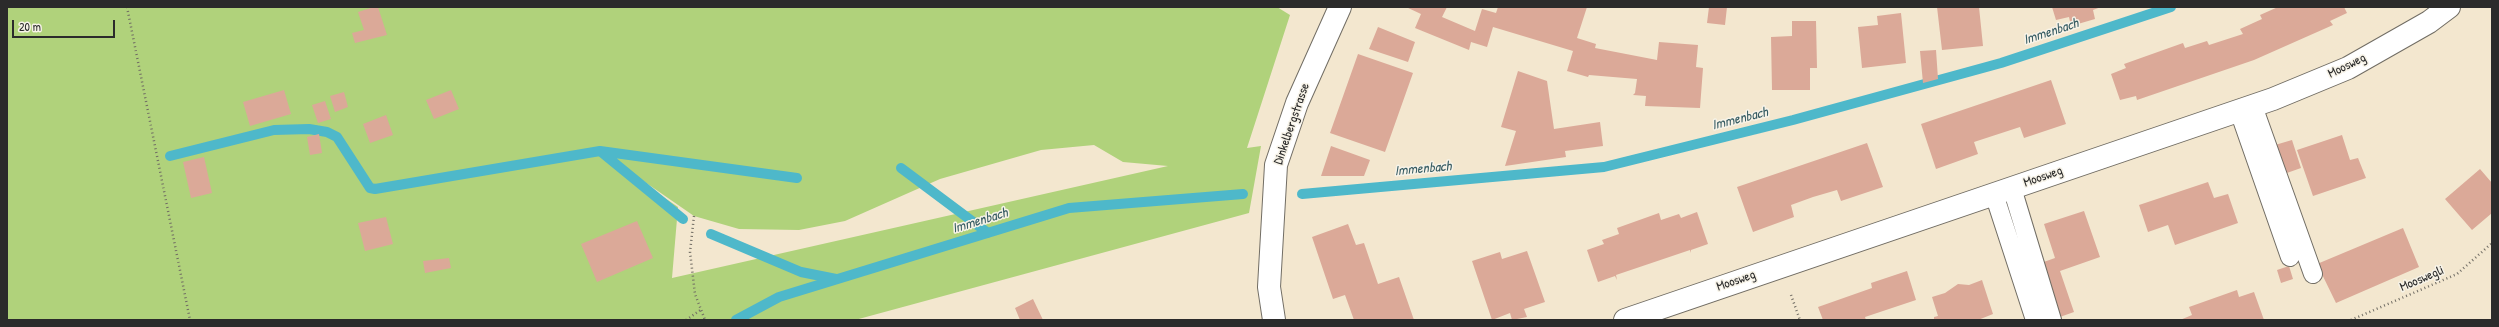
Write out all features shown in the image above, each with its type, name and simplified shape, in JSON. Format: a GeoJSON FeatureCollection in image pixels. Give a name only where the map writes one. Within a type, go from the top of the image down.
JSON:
{"type":"FeatureCollection","features":[{"type":"Feature","properties":{"kind":"street","name":"Dinkelbergstrasse"},"geometry":{"type":"LineString","coordinates":[[1274,320],[1269,287],[1276,165],[1297,103],[1340,7]]}},
{"type":"Feature","properties":{"kind":"street","name":"Moosweg"},"geometry":{"type":"LineString","coordinates":[[1625,320],[2246,108],[2348,68],[2429,22],[2449,7]]}},
{"type":"Feature","properties":{"kind":"lane"},"geometry":{"type":"LineString","coordinates":[[2246,108],[2290,257]]}},
{"type":"Feature","properties":{"kind":"lane"},"geometry":{"type":"LineString","coordinates":[[2246,108],[2313,274]]}},
{"type":"Feature","properties":{"kind":"lane"},"geometry":{"type":"LineString","coordinates":[[2003,191],[2035,320]]}},
{"type":"Feature","properties":{"kind":"lane"},"geometry":{"type":"LineString","coordinates":[[2003,191],[2052,320]]}},
{"type":"Feature","properties":{"kind":"path"},"geometry":{"type":"LineString","coordinates":[[127,7],[190,320]]}},
{"type":"Feature","properties":{"kind":"path"},"geometry":{"type":"LineString","coordinates":[[694,216],[690,252],[695,294],[706,320]]}},
{"type":"Feature","properties":{"kind":"path","name":"Mooswegli"},"geometry":{"type":"LineString","coordinates":[[2351,320],[2457,274],[2492,243]]}},
{"type":"Feature","properties":{"kind":"path"},"geometry":{"type":"LineString","coordinates":[[686,320],[702,309]]}},
{"type":"Feature","properties":{"kind":"green space"},"geometry":{"type":"Polygon","coordinates":[[[7,7],[1277,7],[1290,15],[1247,148],[1261,146],[1249,213],[855,320],[7,320],[7,7]],[[1094,145],[1041,150],[940,179],[845,221],[799,230],[739,229],[694,216],[600,151],[546,157],[599,153],[678,207],[672,278],[1168,166],[1123,162],[1094,145]]]}},
{"type":"Feature","properties":{"kind":"building"},"geometry":{"type":"Polygon","coordinates":[[[378,7],[387,35],[355,43],[352,33],[364,30],[358,12],[378,7]]]}},
{"type":"Feature","properties":{"kind":"building"},"geometry":{"type":"Polygon","coordinates":[[[1406,7],[1447,7],[1442,17],[1475,31],[1482,9],[1496,13],[1498,7],[1587,7],[1577,38],[1596,44],[1595,48],[1657,60],[1659,42],[1698,45],[1696,67],[1703,68],[1700,108],[1645,106],[1646,96],[1633,95],[1635,93],[1637,79],[1589,75],[1588,77],[1567,71],[1573,51],[1493,27],[1487,47],[1471,42],[1469,50],[1415,28],[1421,14],[1406,7]]]}},
{"type":"Feature","properties":{"kind":"building"},"geometry":{"type":"Polygon","coordinates":[[[1709,7],[1727,7],[1725,25],[1707,23],[1709,7]]]}},
{"type":"Feature","properties":{"kind":"building"},"geometry":{"type":"Polygon","coordinates":[[[1937,7],[1979,7],[1983,46],[1942,50],[1937,7]]]}},
{"type":"Feature","properties":{"kind":"building"},"geometry":{"type":"Polygon","coordinates":[[[2052,7],[2101,7],[2093,10],[2095,19],[2071,26],[2069,17],[2056,20],[2052,7]]]}},
{"type":"Feature","properties":{"kind":"building"},"geometry":{"type":"Polygon","coordinates":[[[2278,7],[2344,7],[2347,13],[2330,21],[2333,25],[2254,60],[2137,100],[2136,96],[2120,100],[2111,74],[2126,68],[2124,64],[2183,43],[2185,48],[2207,41],[2209,45],[2243,34],[2240,29],[2262,19],[2260,15],[2278,7]]]}},
{"type":"Feature","properties":{"kind":"building"},"geometry":{"type":"Polygon","coordinates":[[[1901,13],[1906,63],[1862,68],[1858,27],[1878,25],[1877,16],[1901,13]]]}},
{"type":"Feature","properties":{"kind":"building"},"geometry":{"type":"Polygon","coordinates":[[[1792,21],[1816,21],[1817,68],[1810,68],[1810,90],[1772,90],[1771,37],[1792,36],[1792,21]]]}},
{"type":"Feature","properties":{"kind":"building"},"geometry":{"type":"Polygon","coordinates":[[[1378,27],[1415,42],[1408,62],[1369,49],[1378,27]]]}},
{"type":"Feature","properties":{"kind":"building"},"geometry":{"type":"Polygon","coordinates":[[[1936,50],[1938,79],[1923,83],[1920,51],[1936,50]]]}},
{"type":"Feature","properties":{"kind":"building"},"geometry":{"type":"Polygon","coordinates":[[[1358,54],[1413,73],[1385,152],[1330,133],[1358,54]]]}},
{"type":"Feature","properties":{"kind":"building"},"geometry":{"type":"Polygon","coordinates":[[[1518,71],[1547,81],[1554,129],[1600,122],[1603,146],[1565,151],[1566,157],[1505,166],[1516,131],[1501,127],[1518,71]]]}},
{"type":"Feature","properties":{"kind":"building"},"geometry":{"type":"Polygon","coordinates":[[[2051,80],[2066,124],[2024,138],[2020,127],[1974,142],[1978,154],[1936,169],[1921,124],[2051,80]]]}},
{"type":"Feature","properties":{"kind":"building"},"geometry":{"type":"Polygon","coordinates":[[[284,90],[291,114],[250,126],[243,102],[284,90]]]}},
{"type":"Feature","properties":{"kind":"building"},"geometry":{"type":"Polygon","coordinates":[[[451,90],[459,109],[434,119],[426,100],[451,90]]]}},
{"type":"Feature","properties":{"kind":"building"},"geometry":{"type":"Polygon","coordinates":[[[344,92],[348,107],[335,112],[330,96],[344,92]]]}},
{"type":"Feature","properties":{"kind":"building"},"geometry":{"type":"Polygon","coordinates":[[[325,101],[331,119],[318,123],[312,105],[325,101]]]}},
{"type":"Feature","properties":{"kind":"building"},"geometry":{"type":"Polygon","coordinates":[[[386,115],[393,135],[370,143],[363,124],[386,115]]]}},
{"type":"Feature","properties":{"kind":"building"},"geometry":{"type":"Polygon","coordinates":[[[319,134],[322,153],[310,155],[307,137],[319,134]]]}},
{"type":"Feature","properties":{"kind":"building"},"geometry":{"type":"Polygon","coordinates":[[[2342,135],[2350,160],[2358,158],[2366,178],[2313,196],[2297,150],[2342,135]]]}},
{"type":"Feature","properties":{"kind":"building"},"geometry":{"type":"Polygon","coordinates":[[[2292,140],[2301,168],[2284,174],[2275,145],[2292,140]]]}},
{"type":"Feature","properties":{"kind":"building"},"geometry":{"type":"Polygon","coordinates":[[[1867,143],[1883,187],[1841,201],[1837,190],[1813,197],[1791,205],[1794,217],[1753,232],[1737,187],[1867,143]]]}},
{"type":"Feature","properties":{"kind":"building"},"geometry":{"type":"Polygon","coordinates":[[[1331,146],[1370,160],[1364,176],[1321,176],[1331,146]]]}},
{"type":"Feature","properties":{"kind":"building"},"geometry":{"type":"Polygon","coordinates":[[[204,157],[212,193],[191,198],[183,162],[204,157]]]}},
{"type":"Feature","properties":{"kind":"building"},"geometry":{"type":"Polygon","coordinates":[[[2480,169],[2492,183],[2492,213],[2472,230],[2445,199],[2480,169]]]}},
{"type":"Feature","properties":{"kind":"building"},"geometry":{"type":"Polygon","coordinates":[[[2208,182],[2214,198],[2228,194],[2238,223],[2175,245],[2168,225],[2148,232],[2139,205],[2208,182]]]}},
{"type":"Feature","properties":{"kind":"building"},"geometry":{"type":"Polygon","coordinates":[[[2084,211],[2100,257],[2060,271],[2074,312],[2057,318],[2038,264],[2055,258],[2044,224],[2084,211]]]}},
{"type":"Feature","properties":{"kind":"building"},"geometry":{"type":"Polygon","coordinates":[[[1697,212],[1708,244],[1691,250],[1691,253],[1690,250],[1616,275],[1617,280],[1615,276],[1598,282],[1587,250],[1604,244],[1602,240],[1619,234],[1617,228],[1659,213],[1661,220],[1679,214],[1681,218],[1697,212]]]}},
{"type":"Feature","properties":{"kind":"building"},"geometry":{"type":"Polygon","coordinates":[[[386,217],[393,244],[365,251],[358,223],[386,217]]]}},
{"type":"Feature","properties":{"kind":"building"},"geometry":{"type":"Polygon","coordinates":[[[637,221],[653,258],[597,282],[581,244],[637,221]]]}},
{"type":"Feature","properties":{"kind":"building"},"geometry":{"type":"Polygon","coordinates":[[[1348,224],[1356,245],[1364,243],[1378,284],[1399,277],[1414,320],[1354,320],[1345,295],[1333,299],[1312,237],[1348,224]]]}},
{"type":"Feature","properties":{"kind":"building"},"geometry":{"type":"Polygon","coordinates":[[[2403,228],[2419,267],[2336,303],[2317,264],[2403,228]]]}},
{"type":"Feature","properties":{"kind":"building"},"geometry":{"type":"Polygon","coordinates":[[[1527,251],[1545,302],[1524,309],[1527,317],[1512,320],[1510,313],[1492,320],[1472,261],[1500,252],[1502,259],[1527,251]]]}},
{"type":"Feature","properties":{"kind":"building"},"geometry":{"type":"Polygon","coordinates":[[[449,258],[451,268],[425,273],[423,261],[449,258]]]}},
{"type":"Feature","properties":{"kind":"building"},"geometry":{"type":"Polygon","coordinates":[[[2289,266],[2293,279],[2281,283],[2277,270],[2289,266]]]}},
{"type":"Feature","properties":{"kind":"building"},"geometry":{"type":"Polygon","coordinates":[[[1907,271],[1916,300],[1865,317],[1866,320],[1823,320],[1818,307],[1872,288],[1871,283],[1907,271]]]}},
{"type":"Feature","properties":{"kind":"building"},"geometry":{"type":"Polygon","coordinates":[[[1982,280],[1993,314],[1978,320],[1934,320],[1934,317],[1938,316],[1932,297],[1945,293],[1958,284],[1969,285],[1982,280]]]}},
{"type":"Feature","properties":{"kind":"building"},"geometry":{"type":"Polygon","coordinates":[[[2237,290],[2239,297],[2254,292],[2264,320],[2180,320],[2192,315],[2189,307],[2237,290]]]}},
{"type":"Feature","properties":{"kind":"building"},"geometry":{"type":"Polygon","coordinates":[[[1033,299],[1043,320],[1020,320],[1015,308],[1033,299]]]}},
{"type":"Feature","properties":{"kind":"waterway","name":"Immenbach"},"geometry":{"type":"LineString","coordinates":[[1302,194],[1604,167],[1793,120],[2001,63],[2171,7]]}},
{"type":"Feature","properties":{"kind":"waterway"},"geometry":{"type":"LineString","coordinates":[[170,156],[274,130],[309,129],[327,132],[337,137],[370,188],[375,189],[600,151],[797,178]]}},
{"type":"Feature","properties":{"kind":"waterway"},"geometry":{"type":"LineString","coordinates":[[600,151],[683,219]]}},
{"type":"Feature","properties":{"kind":"waterway"},"geometry":{"type":"LineString","coordinates":[[901,168],[988,233]]}},
{"type":"Feature","properties":{"kind":"waterway","name":"Immenbach"},"geometry":{"type":"LineString","coordinates":[[736,320],[779,297],[1069,208],[1243,194]]}},
{"type":"Feature","properties":{"kind":"waterway"},"geometry":{"type":"LineString","coordinates":[[711,234],[801,272],[836,279]]}}]}
